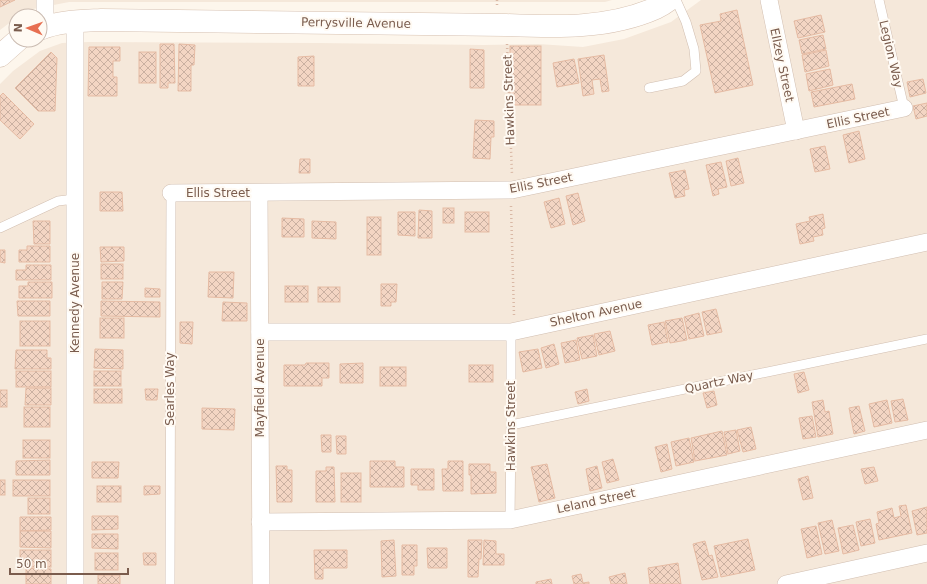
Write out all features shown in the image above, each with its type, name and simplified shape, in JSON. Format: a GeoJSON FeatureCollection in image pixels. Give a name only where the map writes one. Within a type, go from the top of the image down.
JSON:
{"type":"FeatureCollection","features":[{"type":"Feature","properties":{"kind":"main road","name":"Perrysville Avenue"},"geometry":{"type":"LineString","coordinates":[[48,27],[75,21],[101,20],[549,27],[619,21],[656,8],[669,0]]}},
{"type":"Feature","properties":{"kind":"main road"},"geometry":{"type":"LineString","coordinates":[[0,56],[9,48]]}},
{"type":"Feature","properties":{"kind":"street","name":"Ellzey Street"},"geometry":{"type":"LineString","coordinates":[[769,0],[796,131]]}},
{"type":"Feature","properties":{"kind":"street","name":"Kennedy Avenue"},"geometry":{"type":"LineString","coordinates":[[75,21],[75,584]]}},
{"type":"Feature","properties":{"kind":"street","name":"Ellis Street"},"geometry":{"type":"LineString","coordinates":[[171,193],[512,190],[904,108]]}},
{"type":"Feature","properties":{"kind":"street","name":"Mayfield Avenue"},"geometry":{"type":"LineString","coordinates":[[260,193],[260,584]]}},
{"type":"Feature","properties":{"kind":"street","name":"Shelton Avenue"},"geometry":{"type":"LineString","coordinates":[[260,332],[512,326],[927,242]]}},
{"type":"Feature","properties":{"kind":"street","name":"Leland Street"},"geometry":{"type":"LineString","coordinates":[[260,522],[510,520],[927,430]]}},
{"type":"Feature","properties":{"kind":"street"},"geometry":{"type":"LineString","coordinates":[[786,584],[927,553]]}},
{"type":"Feature","properties":{"kind":"lane"},"geometry":{"type":"LineString","coordinates":[[649,88],[683,81],[696,71],[694,48],[686,22],[676,0]]}},
{"type":"Feature","properties":{"kind":"lane","name":"Legion Way"},"geometry":{"type":"LineString","coordinates":[[879,0],[904,108]]}},
{"type":"Feature","properties":{"kind":"lane","name":"Searles Way"},"geometry":{"type":"LineString","coordinates":[[170,584],[171,193]]}},
{"type":"Feature","properties":{"kind":"lane"},"geometry":{"type":"LineString","coordinates":[[0,228],[58,201],[75,199]]}},
{"type":"Feature","properties":{"kind":"lane","name":"Hawkins Street"},"geometry":{"type":"LineString","coordinates":[[510,520],[512,326]]}},
{"type":"Feature","properties":{"kind":"lane","name":"Quartz Way"},"geometry":{"type":"LineString","coordinates":[[511,425],[927,339]]}},
{"type":"Feature","properties":{"kind":"path"},"geometry":{"type":"LineString","coordinates":[[497,0],[497,8]]}},
{"type":"Feature","properties":{"kind":"path","name":"Hawkins Street"},"geometry":{"type":"LineString","coordinates":[[507,48],[512,177]]}},
{"type":"Feature","properties":{"kind":"path"},"geometry":{"type":"LineString","coordinates":[[511,206],[512,326]]}},
{"type":"Feature","properties":{"kind":"shaded area"},"geometry":{"type":"Polygon","coordinates":[[[0,0],[612,0],[605,2],[69,2],[38,8],[8,8],[8,24],[0,30],[0,0]]]}},
{"type":"Feature","properties":{"kind":"shaded area"},"geometry":{"type":"Polygon","coordinates":[[[701,0],[927,0],[927,584],[0,584],[0,84],[13,71],[40,51],[62,43],[538,44],[583,47],[624,39],[671,22],[701,0]]]}},
{"type":"Feature","properties":{"kind":"building"},"geometry":{"type":"Polygon","coordinates":[[[0,0],[15,0],[0,7],[0,0]]]}},
{"type":"Feature","properties":{"kind":"building"},"geometry":{"type":"Polygon","coordinates":[[[737,10],[753,85],[715,93],[700,25],[721,21],[720,14],[737,10]]]}},
{"type":"Feature","properties":{"kind":"building"},"geometry":{"type":"Polygon","coordinates":[[[821,15],[825,32],[798,38],[794,21],[821,15]]]}},
{"type":"Feature","properties":{"kind":"building"},"geometry":{"type":"Polygon","coordinates":[[[823,35],[826,49],[802,54],[799,40],[823,35]]]}},
{"type":"Feature","properties":{"kind":"building"},"geometry":{"type":"Polygon","coordinates":[[[160,44],[174,44],[175,83],[168,83],[168,88],[160,88],[160,44]]]}},
{"type":"Feature","properties":{"kind":"building"},"geometry":{"type":"Polygon","coordinates":[[[179,44],[195,45],[194,65],[191,65],[191,91],[178,91],[179,44]]]}},
{"type":"Feature","properties":{"kind":"building"},"geometry":{"type":"Polygon","coordinates":[[[510,46],[541,46],[541,105],[510,105],[510,46]]]}},
{"type":"Feature","properties":{"kind":"building"},"geometry":{"type":"Polygon","coordinates":[[[89,47],[120,47],[120,61],[113,61],[113,77],[117,77],[117,96],[88,96],[89,47]]]}},
{"type":"Feature","properties":{"kind":"building"},"geometry":{"type":"Polygon","coordinates":[[[470,49],[484,50],[484,88],[470,88],[470,49]]]}},
{"type":"Feature","properties":{"kind":"building"},"geometry":{"type":"Polygon","coordinates":[[[826,50],[829,66],[805,72],[802,55],[826,50]]]}},
{"type":"Feature","properties":{"kind":"building"},"geometry":{"type":"Polygon","coordinates":[[[51,52],[57,58],[55,111],[38,111],[15,88],[51,52]]]}},
{"type":"Feature","properties":{"kind":"building"},"geometry":{"type":"Polygon","coordinates":[[[139,52],[156,52],[156,83],[139,83],[139,52]]]}},
{"type":"Feature","properties":{"kind":"building"},"geometry":{"type":"Polygon","coordinates":[[[604,55],[609,91],[602,92],[600,79],[592,80],[594,94],[583,96],[578,59],[604,55]]]}},
{"type":"Feature","properties":{"kind":"building"},"geometry":{"type":"Polygon","coordinates":[[[314,56],[314,86],[298,86],[298,57],[314,56]]]}},
{"type":"Feature","properties":{"kind":"building"},"geometry":{"type":"Polygon","coordinates":[[[574,59],[579,83],[557,87],[553,63],[574,59]]]}},
{"type":"Feature","properties":{"kind":"building"},"geometry":{"type":"Polygon","coordinates":[[[830,69],[833,85],[809,91],[806,74],[830,69]]]}},
{"type":"Feature","properties":{"kind":"building"},"geometry":{"type":"Polygon","coordinates":[[[923,79],[926,93],[910,97],[907,82],[923,79]]]}},
{"type":"Feature","properties":{"kind":"building"},"geometry":{"type":"Polygon","coordinates":[[[852,84],[855,99],[814,107],[811,92],[852,84]]]}},
{"type":"Feature","properties":{"kind":"building"},"geometry":{"type":"Polygon","coordinates":[[[3,93],[34,124],[20,139],[0,120],[0,96],[3,93]]]}},
{"type":"Feature","properties":{"kind":"building"},"geometry":{"type":"Polygon","coordinates":[[[927,103],[927,116],[916,119],[913,106],[927,103]]]}},
{"type":"Feature","properties":{"kind":"building"},"geometry":{"type":"Polygon","coordinates":[[[475,120],[494,121],[494,137],[491,137],[490,159],[473,158],[475,120]]]}},
{"type":"Feature","properties":{"kind":"building"},"geometry":{"type":"Polygon","coordinates":[[[859,131],[865,159],[849,163],[843,135],[859,131]]]}},
{"type":"Feature","properties":{"kind":"building"},"geometry":{"type":"Polygon","coordinates":[[[825,146],[830,169],[815,172],[810,149],[825,146]]]}},
{"type":"Feature","properties":{"kind":"building"},"geometry":{"type":"Polygon","coordinates":[[[738,158],[744,183],[731,186],[726,161],[738,158]]]}},
{"type":"Feature","properties":{"kind":"building"},"geometry":{"type":"Polygon","coordinates":[[[300,159],[310,159],[310,173],[299,173],[300,159]]]}},
{"type":"Feature","properties":{"kind":"building"},"geometry":{"type":"Polygon","coordinates":[[[721,162],[727,187],[718,189],[719,194],[713,196],[706,165],[721,162]]]}},
{"type":"Feature","properties":{"kind":"building"},"geometry":{"type":"Polygon","coordinates":[[[685,170],[689,189],[684,190],[685,196],[675,198],[669,173],[685,170]]]}},
{"type":"Feature","properties":{"kind":"building"},"geometry":{"type":"Polygon","coordinates":[[[100,192],[122,192],[123,211],[100,211],[100,192]]]}},
{"type":"Feature","properties":{"kind":"building"},"geometry":{"type":"Polygon","coordinates":[[[578,193],[585,221],[573,225],[566,196],[578,193]]]}},
{"type":"Feature","properties":{"kind":"building"},"geometry":{"type":"Polygon","coordinates":[[[559,198],[565,224],[551,228],[544,202],[559,198]]]}},
{"type":"Feature","properties":{"kind":"building"},"geometry":{"type":"Polygon","coordinates":[[[443,208],[454,208],[454,223],[443,223],[443,208]]]}},
{"type":"Feature","properties":{"kind":"building"},"geometry":{"type":"Polygon","coordinates":[[[419,210],[432,211],[432,238],[418,238],[419,210]]]}},
{"type":"Feature","properties":{"kind":"building"},"geometry":{"type":"Polygon","coordinates":[[[398,212],[415,212],[415,236],[398,235],[398,212]]]}},
{"type":"Feature","properties":{"kind":"building"},"geometry":{"type":"Polygon","coordinates":[[[465,212],[489,212],[489,232],[465,232],[465,212]]]}},
{"type":"Feature","properties":{"kind":"building"},"geometry":{"type":"Polygon","coordinates":[[[823,214],[825,228],[822,229],[823,235],[813,237],[814,241],[800,244],[796,224],[810,221],[809,217],[823,214]]]}},
{"type":"Feature","properties":{"kind":"building"},"geometry":{"type":"Polygon","coordinates":[[[367,217],[381,217],[381,255],[367,255],[367,217]]]}},
{"type":"Feature","properties":{"kind":"building"},"geometry":{"type":"Polygon","coordinates":[[[282,218],[304,219],[304,237],[282,237],[282,218]]]}},
{"type":"Feature","properties":{"kind":"building"},"geometry":{"type":"Polygon","coordinates":[[[33,221],[50,221],[50,244],[34,244],[33,221]]]}},
{"type":"Feature","properties":{"kind":"building"},"geometry":{"type":"Polygon","coordinates":[[[312,221],[336,222],[336,239],[312,238],[312,221]]]}},
{"type":"Feature","properties":{"kind":"building"},"geometry":{"type":"Polygon","coordinates":[[[27,246],[50,246],[50,262],[19,262],[19,250],[27,250],[27,246]]]}},
{"type":"Feature","properties":{"kind":"building"},"geometry":{"type":"Polygon","coordinates":[[[100,247],[124,247],[124,261],[101,262],[100,247]]]}},
{"type":"Feature","properties":{"kind":"building"},"geometry":{"type":"Polygon","coordinates":[[[0,250],[5,250],[5,263],[0,262],[0,250]]]}},
{"type":"Feature","properties":{"kind":"building"},"geometry":{"type":"Polygon","coordinates":[[[101,264],[123,264],[123,279],[101,279],[101,264]]]}},
{"type":"Feature","properties":{"kind":"building"},"geometry":{"type":"Polygon","coordinates":[[[26,265],[51,265],[51,280],[16,280],[16,270],[26,270],[26,265]]]}},
{"type":"Feature","properties":{"kind":"building"},"geometry":{"type":"Polygon","coordinates":[[[209,272],[234,272],[233,298],[208,297],[209,272]]]}},
{"type":"Feature","properties":{"kind":"building"},"geometry":{"type":"Polygon","coordinates":[[[28,282],[52,282],[52,298],[19,298],[19,286],[28,286],[28,282]]]}},
{"type":"Feature","properties":{"kind":"building"},"geometry":{"type":"Polygon","coordinates":[[[102,282],[123,282],[122,299],[102,299],[102,282]]]}},
{"type":"Feature","properties":{"kind":"building"},"geometry":{"type":"Polygon","coordinates":[[[381,284],[397,284],[396,302],[391,302],[391,306],[381,306],[381,284]]]}},
{"type":"Feature","properties":{"kind":"building"},"geometry":{"type":"Polygon","coordinates":[[[285,286],[308,286],[308,302],[285,302],[285,286]]]}},
{"type":"Feature","properties":{"kind":"building"},"geometry":{"type":"Polygon","coordinates":[[[318,287],[340,287],[340,302],[318,302],[318,287]]]}},
{"type":"Feature","properties":{"kind":"building"},"geometry":{"type":"Polygon","coordinates":[[[145,288],[160,289],[160,297],[145,297],[145,288]]]}},
{"type":"Feature","properties":{"kind":"building"},"geometry":{"type":"Polygon","coordinates":[[[17,301],[50,301],[50,316],[18,316],[17,301]]]}},
{"type":"Feature","properties":{"kind":"building"},"geometry":{"type":"Polygon","coordinates":[[[101,301],[160,302],[160,317],[101,316],[101,301]]]}},
{"type":"Feature","properties":{"kind":"building"},"geometry":{"type":"Polygon","coordinates":[[[223,302],[247,303],[247,321],[222,321],[223,302]]]}},
{"type":"Feature","properties":{"kind":"building"},"geometry":{"type":"Polygon","coordinates":[[[716,309],[722,332],[707,335],[702,312],[716,309]]]}},
{"type":"Feature","properties":{"kind":"building"},"geometry":{"type":"Polygon","coordinates":[[[699,313],[704,336],[689,339],[684,317],[699,313]]]}},
{"type":"Feature","properties":{"kind":"building"},"geometry":{"type":"Polygon","coordinates":[[[100,318],[124,318],[124,338],[100,338],[100,318]]]}},
{"type":"Feature","properties":{"kind":"building"},"geometry":{"type":"Polygon","coordinates":[[[682,318],[687,340],[670,343],[665,321],[682,318]]]}},
{"type":"Feature","properties":{"kind":"building"},"geometry":{"type":"Polygon","coordinates":[[[20,321],[50,321],[50,346],[20,346],[20,321]]]}},
{"type":"Feature","properties":{"kind":"building"},"geometry":{"type":"Polygon","coordinates":[[[180,322],[193,322],[192,344],[180,343],[180,322]]]}},
{"type":"Feature","properties":{"kind":"building"},"geometry":{"type":"Polygon","coordinates":[[[664,322],[668,342],[652,345],[648,325],[664,322]]]}},
{"type":"Feature","properties":{"kind":"building"},"geometry":{"type":"Polygon","coordinates":[[[610,331],[615,351],[599,355],[594,334],[610,331]]]}},
{"type":"Feature","properties":{"kind":"building"},"geometry":{"type":"Polygon","coordinates":[[[593,335],[597,356],[582,359],[577,338],[593,335]]]}},
{"type":"Feature","properties":{"kind":"building"},"geometry":{"type":"Polygon","coordinates":[[[576,340],[580,360],[565,363],[561,343],[576,340]]]}},
{"type":"Feature","properties":{"kind":"building"},"geometry":{"type":"Polygon","coordinates":[[[554,344],[559,364],[546,368],[541,348],[554,344]]]}},
{"type":"Feature","properties":{"kind":"building"},"geometry":{"type":"Polygon","coordinates":[[[95,349],[123,350],[123,369],[94,368],[95,349]]]}},
{"type":"Feature","properties":{"kind":"building"},"geometry":{"type":"Polygon","coordinates":[[[538,349],[542,368],[523,372],[519,352],[538,349]]]}},
{"type":"Feature","properties":{"kind":"building"},"geometry":{"type":"Polygon","coordinates":[[[16,350],[47,350],[47,358],[51,358],[51,369],[15,369],[16,350]]]}},
{"type":"Feature","properties":{"kind":"building"},"geometry":{"type":"Polygon","coordinates":[[[306,363],[329,363],[329,378],[322,378],[322,386],[284,386],[284,365],[305,365],[306,363]]]}},
{"type":"Feature","properties":{"kind":"building"},"geometry":{"type":"Polygon","coordinates":[[[363,363],[363,383],[340,383],[340,364],[363,363]]]}},
{"type":"Feature","properties":{"kind":"building"},"geometry":{"type":"Polygon","coordinates":[[[469,365],[493,365],[493,382],[469,382],[469,365]]]}},
{"type":"Feature","properties":{"kind":"building"},"geometry":{"type":"Polygon","coordinates":[[[380,367],[406,367],[406,386],[380,386],[380,367]]]}},
{"type":"Feature","properties":{"kind":"building"},"geometry":{"type":"Polygon","coordinates":[[[16,371],[51,371],[51,387],[16,387],[16,371]]]}},
{"type":"Feature","properties":{"kind":"building"},"geometry":{"type":"Polygon","coordinates":[[[94,371],[121,371],[121,386],[94,386],[94,371]]]}},
{"type":"Feature","properties":{"kind":"building"},"geometry":{"type":"Polygon","coordinates":[[[804,372],[809,390],[798,393],[794,374],[804,372]]]}},
{"type":"Feature","properties":{"kind":"building"},"geometry":{"type":"Polygon","coordinates":[[[26,388],[51,388],[51,405],[25,405],[26,388]]]}},
{"type":"Feature","properties":{"kind":"building"},"geometry":{"type":"Polygon","coordinates":[[[94,389],[122,389],[122,403],[94,403],[94,389]]]}},
{"type":"Feature","properties":{"kind":"building"},"geometry":{"type":"Polygon","coordinates":[[[145,389],[158,389],[157,400],[146,400],[145,389]]]}},
{"type":"Feature","properties":{"kind":"building"},"geometry":{"type":"Polygon","coordinates":[[[587,389],[589,401],[578,404],[575,392],[587,389]]]}},
{"type":"Feature","properties":{"kind":"building"},"geometry":{"type":"Polygon","coordinates":[[[0,390],[7,390],[7,407],[0,407],[0,390]]]}},
{"type":"Feature","properties":{"kind":"building"},"geometry":{"type":"Polygon","coordinates":[[[714,391],[717,405],[707,408],[703,393],[714,391]]]}},
{"type":"Feature","properties":{"kind":"building"},"geometry":{"type":"Polygon","coordinates":[[[903,399],[908,420],[895,422],[891,401],[903,399]]]}},
{"type":"Feature","properties":{"kind":"building"},"geometry":{"type":"Polygon","coordinates":[[[823,400],[825,412],[829,411],[833,434],[818,437],[812,402],[823,400]]]}},
{"type":"Feature","properties":{"kind":"building"},"geometry":{"type":"Polygon","coordinates":[[[887,400],[892,423],[874,427],[869,404],[887,400]]]}},
{"type":"Feature","properties":{"kind":"building"},"geometry":{"type":"Polygon","coordinates":[[[859,406],[865,431],[854,434],[849,408],[859,406]]]}},
{"type":"Feature","properties":{"kind":"building"},"geometry":{"type":"Polygon","coordinates":[[[24,407],[50,407],[50,427],[24,427],[24,407]]]}},
{"type":"Feature","properties":{"kind":"building"},"geometry":{"type":"Polygon","coordinates":[[[202,408],[235,409],[234,430],[202,429],[202,408]]]}},
{"type":"Feature","properties":{"kind":"building"},"geometry":{"type":"Polygon","coordinates":[[[812,416],[816,437],[803,439],[799,418],[812,416]]]}},
{"type":"Feature","properties":{"kind":"building"},"geometry":{"type":"Polygon","coordinates":[[[751,427],[756,449],[743,452],[737,430],[751,427]]]}},
{"type":"Feature","properties":{"kind":"building"},"geometry":{"type":"Polygon","coordinates":[[[736,430],[740,451],[728,454],[724,432],[736,430]]]}},
{"type":"Feature","properties":{"kind":"building"},"geometry":{"type":"Polygon","coordinates":[[[722,431],[727,455],[695,461],[691,438],[722,431]]]}},
{"type":"Feature","properties":{"kind":"building"},"geometry":{"type":"Polygon","coordinates":[[[321,435],[331,435],[331,452],[322,452],[321,435]]]}},
{"type":"Feature","properties":{"kind":"building"},"geometry":{"type":"Polygon","coordinates":[[[336,436],[346,436],[346,454],[337,454],[336,436]]]}},
{"type":"Feature","properties":{"kind":"building"},"geometry":{"type":"Polygon","coordinates":[[[689,438],[694,462],[676,466],[671,442],[689,438]]]}},
{"type":"Feature","properties":{"kind":"building"},"geometry":{"type":"Polygon","coordinates":[[[23,440],[50,440],[50,458],[23,458],[23,440]]]}},
{"type":"Feature","properties":{"kind":"building"},"geometry":{"type":"Polygon","coordinates":[[[667,444],[672,469],[661,472],[655,447],[667,444]]]}},
{"type":"Feature","properties":{"kind":"building"},"geometry":{"type":"Polygon","coordinates":[[[613,459],[619,480],[607,483],[602,462],[613,459]]]}},
{"type":"Feature","properties":{"kind":"building"},"geometry":{"type":"Polygon","coordinates":[[[50,460],[50,475],[16,475],[16,461],[50,460]]]}},
{"type":"Feature","properties":{"kind":"building"},"geometry":{"type":"Polygon","coordinates":[[[370,461],[395,461],[395,467],[404,467],[404,487],[370,487],[370,461]]]}},
{"type":"Feature","properties":{"kind":"building"},"geometry":{"type":"Polygon","coordinates":[[[448,461],[463,461],[463,491],[443,491],[442,469],[448,469],[448,461]]]}},
{"type":"Feature","properties":{"kind":"building"},"geometry":{"type":"Polygon","coordinates":[[[92,462],[119,462],[118,478],[92,478],[92,462]]]}},
{"type":"Feature","properties":{"kind":"building"},"geometry":{"type":"Polygon","coordinates":[[[469,464],[490,464],[490,472],[496,472],[496,493],[471,494],[471,475],[469,475],[469,464]]]}},
{"type":"Feature","properties":{"kind":"building"},"geometry":{"type":"Polygon","coordinates":[[[547,464],[555,498],[539,502],[531,467],[547,464]]]}},
{"type":"Feature","properties":{"kind":"building"},"geometry":{"type":"Polygon","coordinates":[[[276,466],[287,466],[287,470],[292,470],[292,502],[277,502],[276,466]]]}},
{"type":"Feature","properties":{"kind":"building"},"geometry":{"type":"Polygon","coordinates":[[[597,466],[602,488],[590,491],[586,469],[597,466]]]}},
{"type":"Feature","properties":{"kind":"building"},"geometry":{"type":"Polygon","coordinates":[[[326,467],[334,467],[335,502],[316,502],[316,471],[326,471],[326,467]]]}},
{"type":"Feature","properties":{"kind":"building"},"geometry":{"type":"Polygon","coordinates":[[[874,467],[878,481],[865,484],[861,469],[874,467]]]}},
{"type":"Feature","properties":{"kind":"building"},"geometry":{"type":"Polygon","coordinates":[[[411,469],[434,469],[434,490],[418,490],[418,485],[411,485],[411,469]]]}},
{"type":"Feature","properties":{"kind":"building"},"geometry":{"type":"Polygon","coordinates":[[[341,473],[361,473],[361,502],[341,502],[341,473]]]}},
{"type":"Feature","properties":{"kind":"building"},"geometry":{"type":"Polygon","coordinates":[[[808,476],[813,498],[803,500],[798,479],[808,476]]]}},
{"type":"Feature","properties":{"kind":"building"},"geometry":{"type":"Polygon","coordinates":[[[0,480],[5,480],[5,495],[0,495],[0,480]]]}},
{"type":"Feature","properties":{"kind":"building"},"geometry":{"type":"Polygon","coordinates":[[[13,480],[50,480],[50,496],[13,496],[13,480]]]}},
{"type":"Feature","properties":{"kind":"building"},"geometry":{"type":"Polygon","coordinates":[[[97,486],[121,486],[121,502],[97,502],[97,486]]]}},
{"type":"Feature","properties":{"kind":"building"},"geometry":{"type":"Polygon","coordinates":[[[144,486],[160,486],[160,494],[144,495],[144,486]]]}},
{"type":"Feature","properties":{"kind":"building"},"geometry":{"type":"Polygon","coordinates":[[[28,498],[50,498],[50,514],[28,514],[28,498]]]}},
{"type":"Feature","properties":{"kind":"building"},"geometry":{"type":"Polygon","coordinates":[[[906,505],[912,533],[879,540],[876,524],[879,523],[877,512],[892,508],[894,518],[901,516],[899,506],[906,505]]]}},
{"type":"Feature","properties":{"kind":"building"},"geometry":{"type":"Polygon","coordinates":[[[927,507],[927,533],[917,535],[912,511],[927,507]]]}},
{"type":"Feature","properties":{"kind":"building"},"geometry":{"type":"Polygon","coordinates":[[[92,516],[118,516],[118,529],[92,530],[92,516]]]}},
{"type":"Feature","properties":{"kind":"building"},"geometry":{"type":"Polygon","coordinates":[[[20,517],[51,517],[51,530],[20,531],[20,517]]]}},
{"type":"Feature","properties":{"kind":"building"},"geometry":{"type":"Polygon","coordinates":[[[870,519],[875,543],[861,546],[856,522],[870,519]]]}},
{"type":"Feature","properties":{"kind":"building"},"geometry":{"type":"Polygon","coordinates":[[[832,520],[839,551],[825,554],[818,523],[832,520]]]}},
{"type":"Feature","properties":{"kind":"building"},"geometry":{"type":"Polygon","coordinates":[[[853,525],[859,550],[843,554],[838,528],[853,525]]]}},
{"type":"Feature","properties":{"kind":"building"},"geometry":{"type":"Polygon","coordinates":[[[816,526],[822,554],[807,558],[801,529],[816,526]]]}},
{"type":"Feature","properties":{"kind":"building"},"geometry":{"type":"Polygon","coordinates":[[[20,531],[51,531],[51,548],[20,547],[20,531]]]}},
{"type":"Feature","properties":{"kind":"building"},"geometry":{"type":"Polygon","coordinates":[[[92,534],[118,534],[118,549],[92,548],[92,534]]]}},
{"type":"Feature","properties":{"kind":"building"},"geometry":{"type":"Polygon","coordinates":[[[748,539],[755,570],[721,577],[714,546],[748,539]]]}},
{"type":"Feature","properties":{"kind":"building"},"geometry":{"type":"Polygon","coordinates":[[[394,540],[396,576],[382,577],[381,541],[394,540]]]}},
{"type":"Feature","properties":{"kind":"building"},"geometry":{"type":"Polygon","coordinates":[[[468,540],[482,540],[478,577],[468,577],[468,540]]]}},
{"type":"Feature","properties":{"kind":"building"},"geometry":{"type":"Polygon","coordinates":[[[484,540],[496,541],[496,554],[504,554],[504,565],[483,565],[484,540]]]}},
{"type":"Feature","properties":{"kind":"building"},"geometry":{"type":"Polygon","coordinates":[[[705,541],[709,556],[712,555],[718,577],[702,580],[693,544],[705,541]]]}},
{"type":"Feature","properties":{"kind":"building"},"geometry":{"type":"Polygon","coordinates":[[[402,545],[417,545],[417,566],[414,566],[414,575],[402,575],[402,545]]]}},
{"type":"Feature","properties":{"kind":"building"},"geometry":{"type":"Polygon","coordinates":[[[427,548],[447,548],[447,568],[428,568],[427,548]]]}},
{"type":"Feature","properties":{"kind":"building"},"geometry":{"type":"Polygon","coordinates":[[[20,550],[51,550],[51,567],[20,567],[20,550]]]}},
{"type":"Feature","properties":{"kind":"building"},"geometry":{"type":"Polygon","coordinates":[[[314,550],[347,550],[347,568],[323,568],[323,579],[315,579],[314,550]]]}},
{"type":"Feature","properties":{"kind":"building"},"geometry":{"type":"Polygon","coordinates":[[[95,553],[118,553],[118,570],[95,570],[95,553]]]}},
{"type":"Feature","properties":{"kind":"building"},"geometry":{"type":"Polygon","coordinates":[[[143,553],[156,553],[156,565],[144,565],[143,553]]]}},
{"type":"Feature","properties":{"kind":"building"},"geometry":{"type":"Polygon","coordinates":[[[678,563],[681,584],[650,584],[648,568],[678,563]]]}},
{"type":"Feature","properties":{"kind":"building"},"geometry":{"type":"Polygon","coordinates":[[[26,568],[51,569],[51,584],[26,584],[26,568]]]}},
{"type":"Feature","properties":{"kind":"building"},"geometry":{"type":"Polygon","coordinates":[[[625,573],[627,584],[611,584],[609,577],[625,573]]]}},
{"type":"Feature","properties":{"kind":"building"},"geometry":{"type":"Polygon","coordinates":[[[581,574],[583,583],[589,582],[589,584],[574,584],[572,576],[581,574]]]}},
{"type":"Feature","properties":{"kind":"building"},"geometry":{"type":"Polygon","coordinates":[[[98,575],[120,575],[120,584],[98,584],[98,575]]]}},
{"type":"Feature","properties":{"kind":"building"},"geometry":{"type":"Polygon","coordinates":[[[551,579],[552,584],[536,584],[536,582],[551,579]]]}}]}
